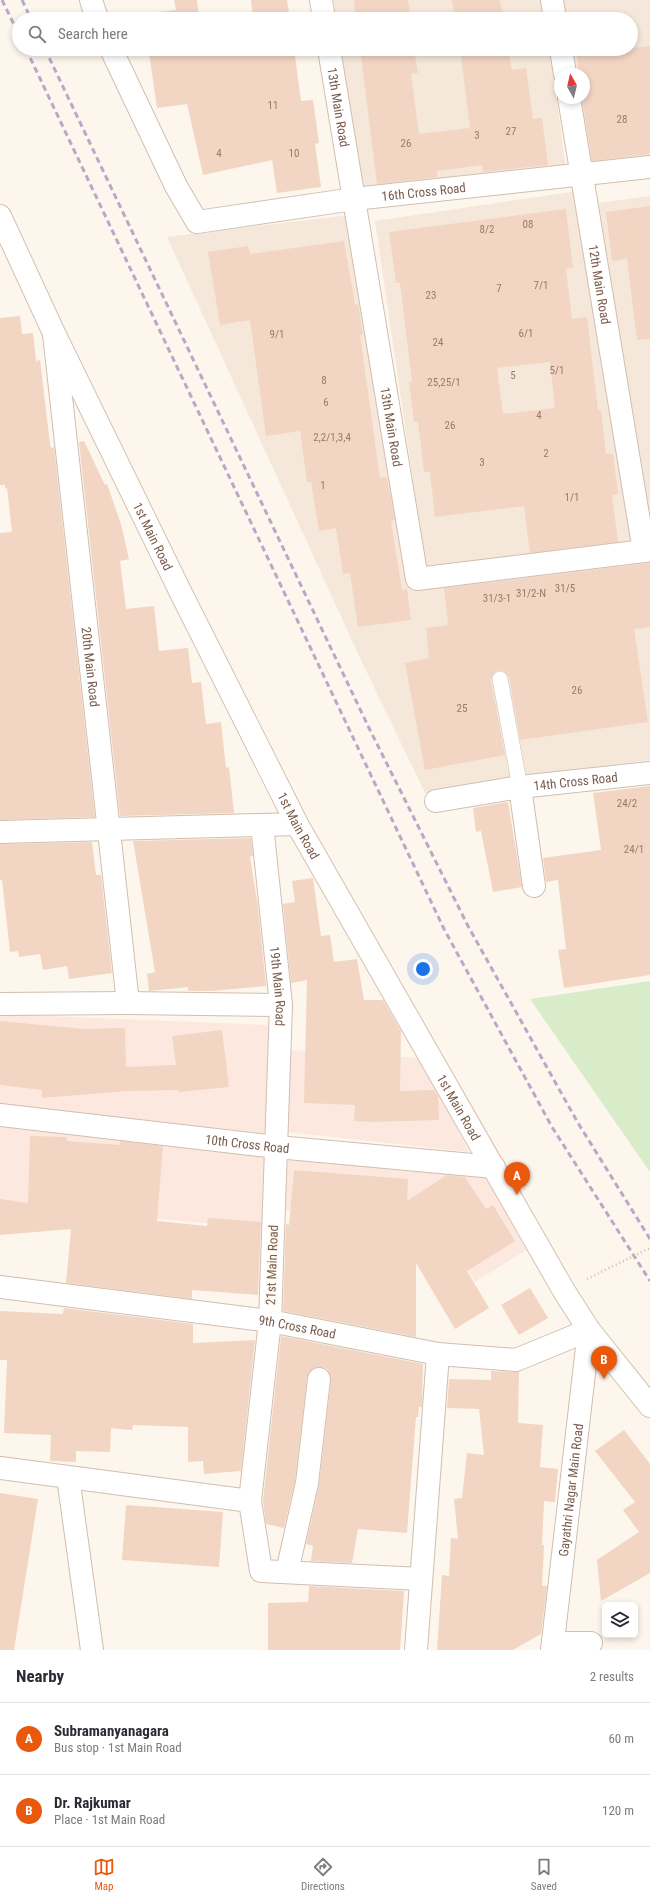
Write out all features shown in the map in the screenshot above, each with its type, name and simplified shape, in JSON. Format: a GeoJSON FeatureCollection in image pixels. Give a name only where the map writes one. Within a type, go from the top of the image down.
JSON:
{"type":"FeatureCollection","features":[{"type":"Feature","properties":{"kind":"street"},"geometry":{"type":"LineString","coordinates":[[90,0],[94,12]]}},
{"type":"Feature","properties":{"kind":"street"},"geometry":{"type":"LineString","coordinates":[[321,0],[323,12]]}},
{"type":"Feature","properties":{"kind":"street"},"geometry":{"type":"LineString","coordinates":[[552,0],[554,12]]}},
{"type":"Feature","properties":{"kind":"street","name":"16th Cross Road"},"geometry":{"type":"LineString","coordinates":[[114,56],[176,186],[197,222],[354,199],[650,166]]}},
{"type":"Feature","properties":{"kind":"street","name":"13th Main Road"},"geometry":{"type":"LineString","coordinates":[[330,56],[417,579],[647,551]]}},
{"type":"Feature","properties":{"kind":"street"},"geometry":{"type":"LineString","coordinates":[[561,56],[564,68]]}},
{"type":"Feature","properties":{"kind":"street","name":"12th Main Road"},"geometry":{"type":"LineString","coordinates":[[570,104],[631,471],[647,551]]}},
{"type":"Feature","properties":{"kind":"street","name":"1st Main Road"},"geometry":{"type":"LineString","coordinates":[[0,216],[53,331],[180,591],[297,824],[564,1291],[589,1330],[650,1406]]}},
{"type":"Feature","properties":{"kind":"street","name":"20th Main Road"},"geometry":{"type":"LineString","coordinates":[[53,331],[128,1003]]}},
{"type":"Feature","properties":{"kind":"street","name":"14th Cross Road"},"geometry":{"type":"LineString","coordinates":[[436,801],[510,788],[650,773]]}},
{"type":"Feature","properties":{"kind":"street"},"geometry":{"type":"LineString","coordinates":[[510,788],[534,886]]}},
{"type":"Feature","properties":{"kind":"street"},"geometry":{"type":"LineString","coordinates":[[0,832],[297,824]]}},
{"type":"Feature","properties":{"kind":"street","name":"19th Main Road"},"geometry":{"type":"LineString","coordinates":[[262,825],[282,1005],[277,1147]]}},
{"type":"Feature","properties":{"kind":"street"},"geometry":{"type":"LineString","coordinates":[[0,1004],[128,1003],[282,1005]]}},
{"type":"Feature","properties":{"kind":"street","name":"10th Cross Road"},"geometry":{"type":"LineString","coordinates":[[0,1115],[277,1147],[494,1167]]}},
{"type":"Feature","properties":{"kind":"street","name":"21st Main Road"},"geometry":{"type":"LineString","coordinates":[[277,1147],[270,1321],[250,1501],[261,1571],[287,1572]]}},
{"type":"Feature","properties":{"kind":"street","name":"9th Cross Road"},"geometry":{"type":"LineString","coordinates":[[0,1287],[270,1321],[438,1354],[516,1360],[589,1330]]}},
{"type":"Feature","properties":{"kind":"street","name":"Gayathri Nagar Main Road"},"geometry":{"type":"LineString","coordinates":[[553,1647],[589,1330]]}},
{"type":"Feature","properties":{"kind":"street"},"geometry":{"type":"LineString","coordinates":[[416,1650],[438,1354]]}},
{"type":"Feature","properties":{"kind":"street"},"geometry":{"type":"LineString","coordinates":[[318,1379],[307,1483],[287,1572],[421,1579]]}},
{"type":"Feature","properties":{"kind":"street"},"geometry":{"type":"LineString","coordinates":[[0,1468],[250,1501]]}},
{"type":"Feature","properties":{"kind":"street"},"geometry":{"type":"LineString","coordinates":[[68,1477],[92,1650]]}},
{"type":"Feature","properties":{"kind":"street"},"geometry":{"type":"LineString","coordinates":[[553,1647],[592,1643]]}},
{"type":"Feature","properties":{"kind":"lane"},"geometry":{"type":"LineString","coordinates":[[500,679],[510,788]]}},
{"type":"Feature","properties":{"kind":"path"},"geometry":{"type":"LineString","coordinates":[[587,1279],[650,1248]]}},
{"type":"Feature","properties":{"kind":"shaded area"},"geometry":{"type":"Polygon","coordinates":[[[334,0],[544,0],[545,12],[335,12],[334,0]]]}},
{"type":"Feature","properties":{"kind":"shaded area"},"geometry":{"type":"Polygon","coordinates":[[[560,0],[650,0],[650,163],[582,171],[573,104],[590,104],[590,68],[568,68],[567,56],[638,56],[638,12],[561,12],[560,0]]]}},
{"type":"Feature","properties":{"kind":"shaded area"},"geometry":{"type":"Polygon","coordinates":[[[341,56],[551,56],[554,79],[554,104],[557,104],[566,169],[359,196],[341,56]]]}},
{"type":"Feature","properties":{"kind":"shaded area"},"geometry":{"type":"Polygon","coordinates":[[[578,191],[631,545],[427,576],[375,221],[578,191]]]}},
{"type":"Feature","properties":{"kind":"shaded area"},"geometry":{"type":"Polygon","coordinates":[[[650,196],[650,543],[646,544],[599,203],[650,196]]]}},
{"type":"Feature","properties":{"kind":"shaded area"},"geometry":{"type":"Polygon","coordinates":[[[350,215],[410,585],[650,554],[650,760],[425,793],[361,660],[167,237],[350,215]]]}},
{"type":"Feature","properties":{"kind":"shaded area"},"geometry":{"type":"Polygon","coordinates":[[[0,1014],[269,1025],[265,1133],[0,1106],[0,1014]]]}},
{"type":"Feature","properties":{"kind":"shaded area"},"geometry":{"type":"Polygon","coordinates":[[[290,1050],[421,1058],[469,1152],[287,1132],[290,1050]]]}},
{"type":"Feature","properties":{"kind":"shaded area"},"geometry":{"type":"Polygon","coordinates":[[[0,1125],[273,1150],[266,1229],[0,1204],[0,1125]]]}},
{"type":"Feature","properties":{"kind":"shaded area"},"geometry":{"type":"Polygon","coordinates":[[[286,1153],[483,1171],[526,1250],[475,1282],[438,1220],[282,1210],[286,1153]]]}},
{"type":"Feature","properties":{"kind":"green space"},"geometry":{"type":"Polygon","coordinates":[[[650,981],[650,1172],[530,999],[650,981]]]}},
{"type":"Feature","properties":{"kind":"building"},"geometry":{"type":"Polygon","coordinates":[[[174,0],[197,0],[198,12],[158,12],[176,10],[174,0]]]}},
{"type":"Feature","properties":{"kind":"building"},"geometry":{"type":"Polygon","coordinates":[[[251,0],[287,0],[289,12],[252,12],[251,0]]]}},
{"type":"Feature","properties":{"kind":"building"},"geometry":{"type":"Polygon","coordinates":[[[354,0],[408,0],[410,12],[355,12],[354,0]]]}},
{"type":"Feature","properties":{"kind":"building"},"geometry":{"type":"Polygon","coordinates":[[[452,0],[500,0],[502,12],[454,12],[452,0]]]}},
{"type":"Feature","properties":{"kind":"building"},"geometry":{"type":"Polygon","coordinates":[[[650,46],[650,154],[592,161],[583,104],[590,104],[590,68],[578,68],[577,56],[638,56],[638,47],[650,46]]]}},
{"type":"Feature","properties":{"kind":"building"},"geometry":{"type":"Polygon","coordinates":[[[149,56],[295,56],[301,101],[313,100],[319,143],[315,144],[321,187],[277,193],[272,160],[203,175],[187,104],[157,108],[149,56]]]}},
{"type":"Feature","properties":{"kind":"building"},"geometry":{"type":"Polygon","coordinates":[[[361,56],[415,56],[418,73],[411,74],[419,134],[470,128],[461,56],[509,56],[512,70],[526,68],[533,119],[542,118],[548,165],[483,172],[482,165],[437,171],[437,177],[377,184],[361,56]]]}},
{"type":"Feature","properties":{"kind":"building"},"geometry":{"type":"Polygon","coordinates":[[[650,206],[650,339],[637,340],[627,259],[612,261],[606,212],[650,206]]]}},
{"type":"Feature","properties":{"kind":"building"},"geometry":{"type":"Polygon","coordinates":[[[566,209],[573,268],[566,269],[572,319],[587,317],[598,410],[601,410],[606,454],[613,454],[618,494],[612,495],[618,542],[530,553],[524,506],[435,517],[430,472],[424,472],[418,422],[414,422],[409,382],[412,382],[400,283],[396,283],[389,232],[566,209]],[[550,362],[497,368],[503,414],[555,408],[550,362]]]}},
{"type":"Feature","properties":{"kind":"building"},"geometry":{"type":"Polygon","coordinates":[[[344,241],[355,305],[358,304],[363,335],[360,335],[380,478],[387,477],[395,520],[391,521],[402,590],[407,589],[411,620],[358,627],[350,573],[343,574],[336,528],[319,531],[311,482],[307,482],[300,431],[266,436],[250,320],[220,325],[208,252],[248,246],[250,254],[344,241]]]}},
{"type":"Feature","properties":{"kind":"building"},"geometry":{"type":"Polygon","coordinates":[[[20,316],[22,334],[33,333],[36,361],[40,360],[50,444],[51,448],[54,447],[95,817],[0,820],[0,533],[12,532],[7,488],[5,489],[5,485],[0,485],[0,318],[20,316]]]}},
{"type":"Feature","properties":{"kind":"building"},"geometry":{"type":"Polygon","coordinates":[[[84,441],[105,485],[107,484],[121,524],[129,559],[120,561],[126,609],[154,606],[159,651],[188,648],[192,683],[201,682],[206,724],[221,722],[226,768],[229,767],[234,813],[120,816],[79,442],[84,441]]]}},
{"type":"Feature","properties":{"kind":"building"},"geometry":{"type":"Polygon","coordinates":[[[650,563],[650,627],[634,629],[648,722],[520,740],[509,677],[503,671],[498,670],[492,676],[491,681],[505,755],[425,770],[405,663],[429,658],[426,628],[448,625],[444,588],[650,563]]]}},
{"type":"Feature","properties":{"kind":"building"},"geometry":{"type":"Polygon","coordinates":[[[650,786],[650,975],[564,988],[558,950],[566,949],[558,880],[546,882],[543,858],[601,850],[593,793],[650,786]]]}},
{"type":"Feature","properties":{"kind":"building"},"geometry":{"type":"Polygon","coordinates":[[[508,802],[522,887],[493,892],[481,831],[476,832],[473,808],[508,802]]]}},
{"type":"Feature","properties":{"kind":"building"},"geometry":{"type":"Polygon","coordinates":[[[251,838],[253,856],[250,857],[258,907],[266,986],[211,991],[188,991],[188,987],[149,991],[147,974],[155,972],[133,841],[251,838]]]}},
{"type":"Feature","properties":{"kind":"building"},"geometry":{"type":"Polygon","coordinates":[[[92,842],[96,875],[101,875],[112,973],[69,979],[67,966],[43,970],[40,954],[19,957],[18,951],[10,952],[2,880],[0,880],[0,844],[92,842]]]}},
{"type":"Feature","properties":{"kind":"building"},"geometry":{"type":"Polygon","coordinates":[[[313,878],[321,936],[330,935],[334,962],[357,959],[364,1000],[383,1000],[401,1031],[400,1091],[434,1090],[438,1096],[439,1120],[374,1122],[354,1121],[355,1105],[304,1103],[307,980],[291,983],[283,904],[295,902],[292,881],[313,878]]]}},
{"type":"Feature","properties":{"kind":"building"},"geometry":{"type":"Polygon","coordinates":[[[0,1021],[83,1029],[125,1028],[126,1067],[176,1065],[172,1036],[222,1030],[229,1087],[179,1092],[179,1090],[126,1091],[42,1098],[42,1090],[0,1085],[0,1021]]]}},
{"type":"Feature","properties":{"kind":"building"},"geometry":{"type":"Polygon","coordinates":[[[30,1136],[67,1137],[67,1141],[120,1145],[120,1141],[163,1146],[157,1221],[207,1226],[208,1218],[261,1222],[258,1295],[192,1290],[192,1299],[66,1283],[71,1229],[0,1235],[0,1199],[28,1203],[30,1136]]]}},
{"type":"Feature","properties":{"kind":"building"},"geometry":{"type":"Polygon","coordinates":[[[294,1170],[408,1179],[407,1201],[447,1175],[465,1177],[486,1209],[493,1205],[515,1241],[467,1271],[489,1308],[455,1329],[416,1263],[416,1337],[283,1311],[286,1224],[289,1225],[294,1170]]]}},
{"type":"Feature","properties":{"kind":"building"},"geometry":{"type":"Polygon","coordinates":[[[530,1288],[548,1318],[519,1335],[501,1305],[530,1288]]]}},
{"type":"Feature","properties":{"kind":"building"},"geometry":{"type":"Polygon","coordinates":[[[64,1308],[193,1324],[193,1343],[255,1340],[241,1471],[204,1474],[203,1461],[188,1462],[188,1427],[133,1425],[132,1430],[111,1428],[110,1452],[76,1451],[76,1462],[50,1461],[51,1435],[4,1433],[7,1360],[0,1360],[0,1311],[63,1314],[64,1308]]]}},
{"type":"Feature","properties":{"kind":"building"},"geometry":{"type":"Polygon","coordinates":[[[281,1336],[423,1364],[422,1407],[419,1407],[418,1417],[416,1417],[407,1533],[358,1529],[352,1563],[311,1561],[313,1546],[306,1544],[319,1485],[331,1380],[327,1369],[321,1367],[314,1368],[309,1372],[307,1378],[295,1481],[284,1528],[266,1524],[263,1501],[281,1336]]]}},
{"type":"Feature","properties":{"kind":"building"},"geometry":{"type":"Polygon","coordinates":[[[491,1371],[519,1372],[518,1423],[543,1425],[540,1467],[558,1469],[555,1502],[544,1501],[542,1586],[547,1586],[541,1634],[513,1650],[437,1650],[442,1575],[449,1576],[451,1538],[458,1539],[454,1499],[462,1498],[467,1453],[484,1455],[479,1409],[447,1408],[449,1379],[491,1380],[491,1371]]]}},
{"type":"Feature","properties":{"kind":"building"},"geometry":{"type":"Polygon","coordinates":[[[624,1430],[650,1464],[650,1573],[601,1601],[597,1560],[639,1532],[623,1510],[635,1502],[595,1451],[624,1430]]]}},
{"type":"Feature","properties":{"kind":"building"},"geometry":{"type":"Polygon","coordinates":[[[0,1493],[38,1499],[14,1650],[0,1650],[0,1493]]]}},
{"type":"Feature","properties":{"kind":"building"},"geometry":{"type":"Polygon","coordinates":[[[126,1505],[223,1512],[219,1567],[122,1560],[126,1505]]]}},
{"type":"Feature","properties":{"kind":"building"},"geometry":{"type":"Polygon","coordinates":[[[309,1586],[404,1591],[400,1650],[268,1650],[268,1603],[308,1602],[309,1586]]]}},
{"type":"Feature","properties":{"kind":"railway"},"geometry":{"type":"LineString","coordinates":[[2,0],[12,21]]}},
{"type":"Feature","properties":{"kind":"railway"},"geometry":{"type":"LineString","coordinates":[[22,0],[28,12]]}},
{"type":"Feature","properties":{"kind":"railway"},"geometry":{"type":"LineString","coordinates":[[29,56],[444,929],[552,1127],[650,1281]]}},
{"type":"Feature","properties":{"kind":"railway"},"geometry":{"type":"LineString","coordinates":[[48,56],[369,728],[468,926],[578,1123],[650,1239]]}},
{"type":"Feature","properties":{"kind":"place","name":"Subramanyanagara"},"geometry":{"type":"Point","coordinates":[517,1195]}},
{"type":"Feature","properties":{"kind":"place","name":"Dr. Rajkumar"},"geometry":{"type":"Point","coordinates":[604,1379]}}]}
